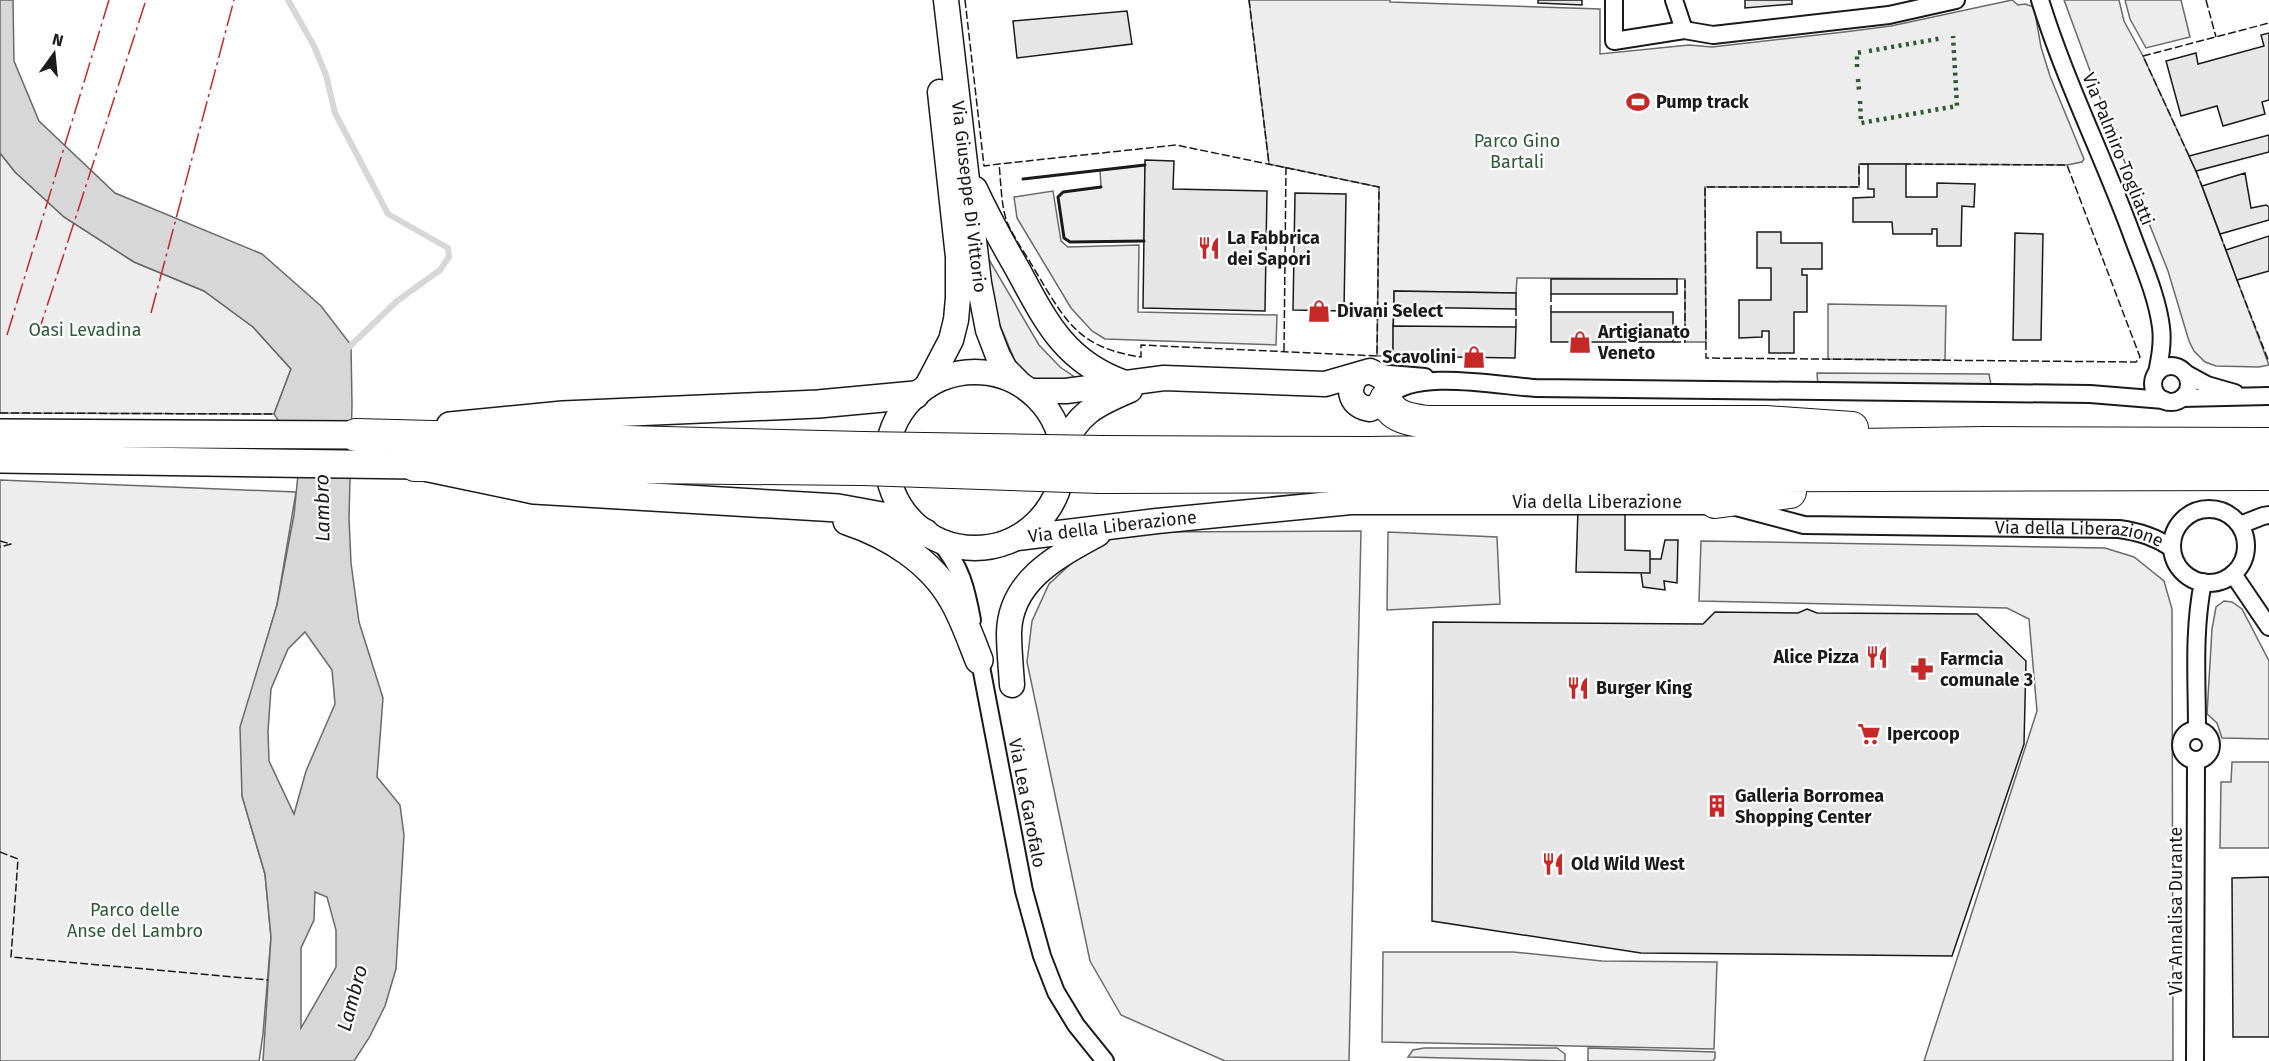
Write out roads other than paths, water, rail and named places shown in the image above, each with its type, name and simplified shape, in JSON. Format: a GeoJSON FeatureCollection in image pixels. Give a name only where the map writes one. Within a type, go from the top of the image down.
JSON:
{"type":"FeatureCollection","features":[{"type":"Feature","properties":{"kind":"highway"},"geometry":{"type":"LineString","coordinates":[[1372,390],[1395,413],[1408,419],[1426,422],[1796,422],[1984,443]]}},
{"type":"Feature","properties":{"kind":"highway"},"geometry":{"type":"LineString","coordinates":[[1102,464],[1370,453],[1984,443],[2269,444]]}},
{"type":"Feature","properties":{"kind":"highway"},"geometry":{"type":"LineString","coordinates":[[357,450],[1891,476],[2269,474]]}},
{"type":"Feature","properties":{"kind":"highway"},"geometry":{"type":"LineString","coordinates":[[415,465],[863,458]]}},
{"type":"Feature","properties":{"kind":"highway"},"geometry":{"type":"LineString","coordinates":[[1715,502],[1891,476]]}},
{"type":"Feature","properties":{"kind":"main road","name":"Via Giuseppe Di Vittorio"},"geometry":{"type":"LineString","coordinates":[[921,390],[951,340],[958,298],[958,257],[930,0]]}},
{"type":"Feature","properties":{"kind":"main road","name":"Via Giuseppe Di Vittorio"},"geometry":{"type":"LineString","coordinates":[[946,0],[979,283],[988,330],[1005,369],[1024,387]]}},
{"type":"Feature","properties":{"kind":"main road"},"geometry":{"type":"LineString","coordinates":[[967,171],[986,212],[1053,332],[1072,353],[1087,364],[1125,383]]}},
{"type":"Feature","properties":{"kind":"main road"},"geometry":{"type":"LineString","coordinates":[[933,537],[908,519],[896,500],[888,479],[886,457],[888,440],[902,409],[921,390],[949,376],[975,372],[992,373],[1024,387],[1066,391],[1164,378],[1325,384],[1372,390]]}},
{"type":"Feature","properties":{"kind":"main road"},"geometry":{"type":"LineString","coordinates":[[1063,448],[1069,433],[1081,417],[1110,398],[1151,380]]}},
{"type":"Feature","properties":{"kind":"main road"},"geometry":{"type":"LineString","coordinates":[[0,433],[286,435],[534,490],[861,511],[898,519],[933,537],[968,548],[985,548],[1017,538],[1036,524],[1055,498],[1062,480],[1063,448],[1056,424],[1048,410],[1024,387]]}},
{"type":"Feature","properties":{"kind":"main road"},"geometry":{"type":"LineString","coordinates":[[0,459],[278,463],[563,415],[818,404],[921,390]]}},
{"type":"Feature","properties":{"kind":"main road"},"geometry":{"type":"LineString","coordinates":[[721,501],[816,513],[873,531],[898,544],[937,577],[952,598],[979,660]]}},
{"type":"Feature","properties":{"kind":"main road","name":"Via della Liberazione"},"geometry":{"type":"LineString","coordinates":[[1017,538],[1351,502],[1715,502]]}},
{"type":"Feature","properties":{"kind":"main road"},"geometry":{"type":"LineString","coordinates":[[1012,685],[1009,631],[1012,612],[1020,594],[1031,579],[1054,558],[1113,526]]}},
{"type":"Feature","properties":{"kind":"street"},"geometry":{"type":"LineString","coordinates":[[1614,0],[1614,41],[1684,30],[1713,35],[1890,15],[1956,0]]}},
{"type":"Feature","properties":{"kind":"street"},"geometry":{"type":"LineString","coordinates":[[1674,0],[1684,30]]}},
{"type":"Feature","properties":{"kind":"street","name":"Via Palmiro Togliatti"},"geometry":{"type":"LineString","coordinates":[[2040,0],[2052,40],[2121,206],[2158,314],[2183,371]]}},
{"type":"Feature","properties":{"kind":"street","name":"Via Palmiro Togliatti"},"geometry":{"type":"LineString","coordinates":[[2156,375],[2162,338],[2158,314]]}},
{"type":"Feature","properties":{"kind":"street"},"geometry":{"type":"LineString","coordinates":[[2090,394],[2125,390],[2170,366],[2207,385],[2235,393],[2261,396]]}},
{"type":"Feature","properties":{"kind":"street"},"geometry":{"type":"LineString","coordinates":[[1372,390],[1453,380],[1536,388],[2090,394],[2176,401],[2186,394],[2189,383],[2183,371]]}},
{"type":"Feature","properties":{"kind":"street"},"geometry":{"type":"LineString","coordinates":[[2156,375],[2153,383],[2156,393],[2164,400]]}},
{"type":"Feature","properties":{"kind":"street"},"geometry":{"type":"LineString","coordinates":[[1372,390],[1391,393],[1406,386],[1453,380]]}},
{"type":"Feature","properties":{"kind":"street"},"geometry":{"type":"LineString","coordinates":[[2182,398],[2222,399],[2261,396]]}},
{"type":"Feature","properties":{"kind":"street","name":"Via della Liberazione"},"geometry":{"type":"LineString","coordinates":[[1715,502],[1804,525],[2119,529],[2140,532],[2157,538],[2172,548]]}},
{"type":"Feature","properties":{"kind":"street","name":"Via della Liberazione"},"geometry":{"type":"LineString","coordinates":[[2203,582],[2181,571],[2175,560],[2172,548],[2177,527],[2194,512],[2207,509],[2220,510],[2240,525]]}},
{"type":"Feature","properties":{"kind":"street"},"geometry":{"type":"LineString","coordinates":[[2203,582],[2224,580],[2233,574],[2240,566],[2247,549],[2240,525],[2269,515]]}},
{"type":"Feature","properties":{"kind":"street","name":"Via Lea Garofalo"},"geometry":{"type":"LineString","coordinates":[[933,537],[953,557],[961,574],[1024,891],[1042,956],[1056,992],[1076,1025],[1106,1061]]}},
{"type":"Feature","properties":{"kind":"street"},"geometry":{"type":"LineString","coordinates":[[2233,574],[2269,627]]}},
{"type":"Feature","properties":{"kind":"street","name":"Via Annalisa Durante"},"geometry":{"type":"LineString","coordinates":[[2195,1061],[2196,760],[2207,755],[2211,743],[2206,734],[2197,730],[2196,638],[2203,582]]}},
{"type":"Feature","properties":{"kind":"water","name":"Lambro"},"geometry":{"type":"Polygon","coordinates":[[[0,0],[13,0],[14,61],[39,121],[115,193],[262,254],[321,306],[351,345],[349,518],[351,563],[359,622],[383,698],[377,777],[400,805],[404,835],[396,969],[385,1006],[354,1061],[263,1061],[271,937],[265,874],[242,796],[240,727],[277,605],[294,515],[300,454],[274,414],[291,369],[253,327],[204,291],[134,262],[64,217],[15,172],[0,153],[0,0]],[[305,632],[288,649],[271,689],[268,731],[269,761],[294,814],[306,771],[335,704],[332,670],[305,632]],[[315,892],[314,920],[301,948],[301,1028],[336,967],[336,930],[327,897],[315,892]]]}},
{"type":"Feature","properties":{"kind":"waterway"},"geometry":{"type":"LineString","coordinates":[[288,0],[314,46],[326,75],[335,113],[388,214],[448,248],[449,257],[440,270],[397,301],[346,350]]}},
{"type":"Feature","properties":{"kind":"place","name":"Pump track"},"geometry":{"type":"Point","coordinates":[1638,102]}},
{"type":"Feature","properties":{"kind":"place","name":"La Fabbrica dei Sapori"},"geometry":{"type":"Point","coordinates":[1209,248]}},
{"type":"Feature","properties":{"kind":"place","name":"Divani Select"},"geometry":{"type":"Point","coordinates":[1319,311]}},
{"type":"Feature","properties":{"kind":"place","name":"Artigianato Veneto"},"geometry":{"type":"Point","coordinates":[1580,342]}},
{"type":"Feature","properties":{"kind":"place","name":"Scavolini"},"geometry":{"type":"Point","coordinates":[1474,357]}},
{"type":"Feature","properties":{"kind":"place","name":"Alice Pizza"},"geometry":{"type":"Point","coordinates":[1877,657]}},
{"type":"Feature","properties":{"kind":"place","name":"Farmcia comunale 3"},"geometry":{"type":"Point","coordinates":[1922,669]}},
{"type":"Feature","properties":{"kind":"place","name":"Burger King"},"geometry":{"type":"Point","coordinates":[1578,688]}},
{"type":"Feature","properties":{"kind":"place","name":"Ipercoop"},"geometry":{"type":"Point","coordinates":[1869,734]}},
{"type":"Feature","properties":{"kind":"place","name":"Galleria Borromea Shopping Center"},"geometry":{"type":"Point","coordinates":[1717,806]}},
{"type":"Feature","properties":{"kind":"place","name":"Old Wild West"},"geometry":{"type":"Point","coordinates":[1553,864]}},
{"type":"Feature","properties":{"kind":"park label","name":"Parco Gino Bartali"},"geometry":{"type":"Point","coordinates":[1517,151]}},
{"type":"Feature","properties":{"kind":"park label","name":"Oasi Levadina"},"geometry":{"type":"Point","coordinates":[85,330]}},
{"type":"Feature","properties":{"kind":"park label","name":"Parco delle Anse del Lambro"},"geometry":{"type":"Point","coordinates":[135,920]}}]}
